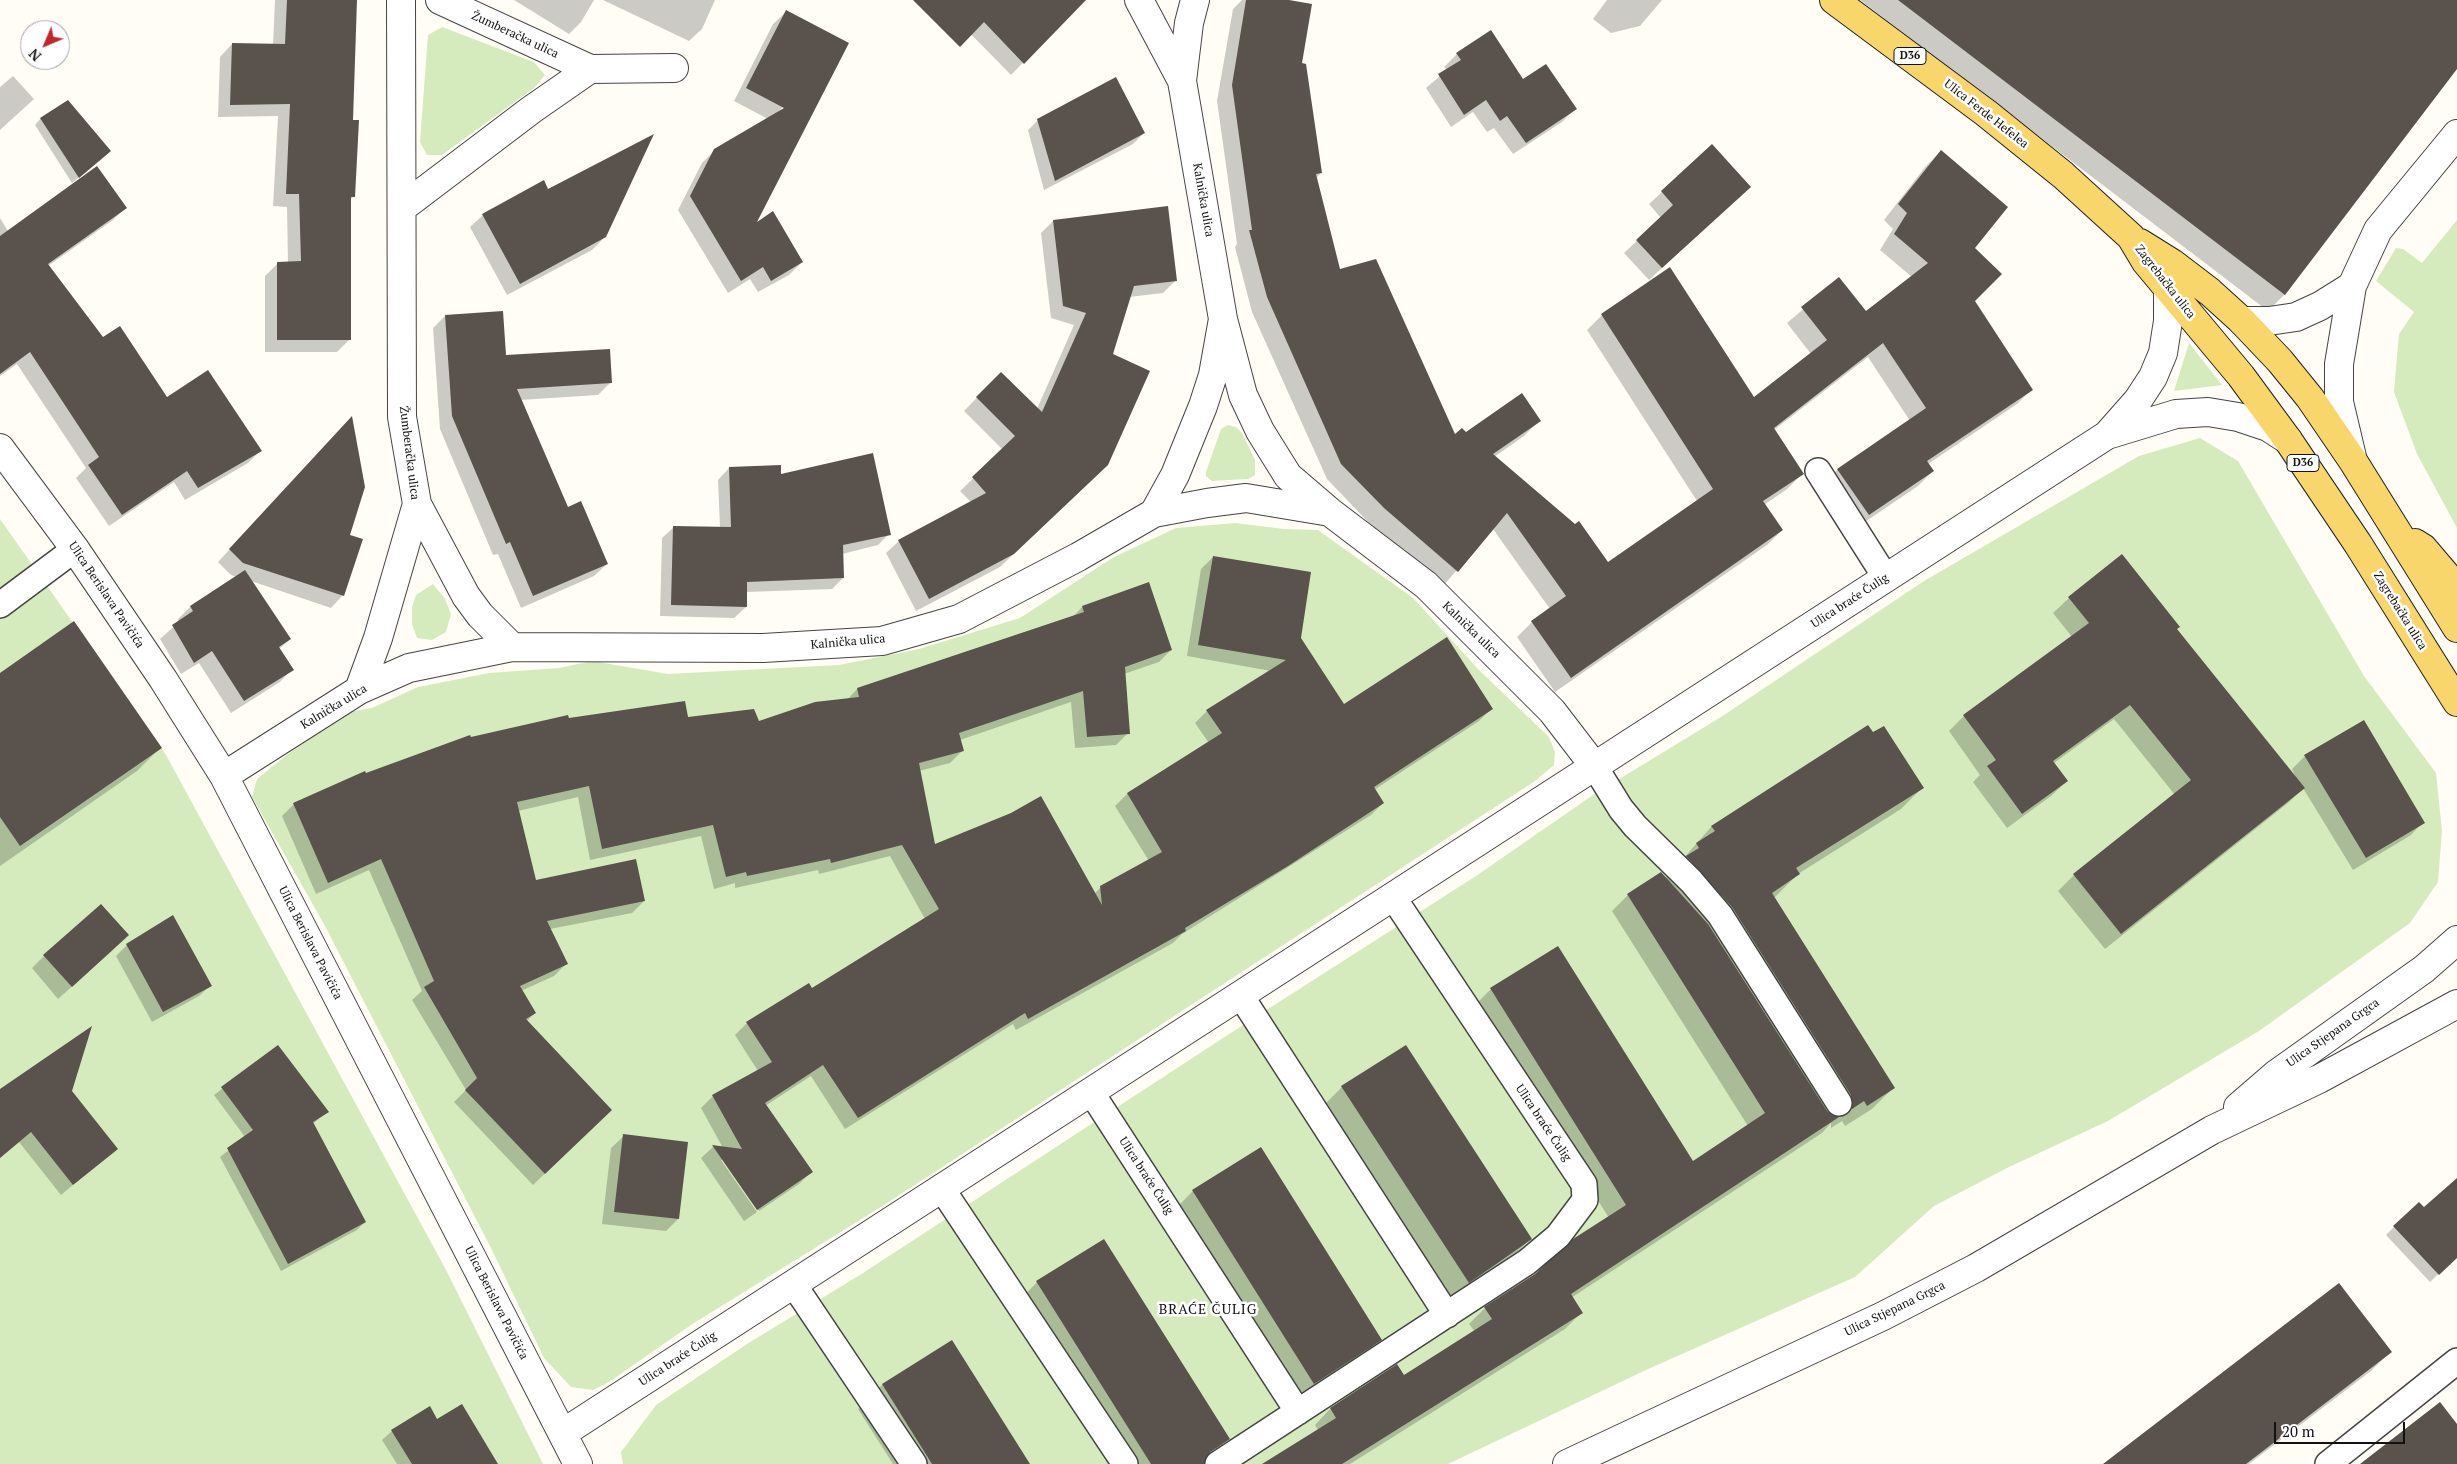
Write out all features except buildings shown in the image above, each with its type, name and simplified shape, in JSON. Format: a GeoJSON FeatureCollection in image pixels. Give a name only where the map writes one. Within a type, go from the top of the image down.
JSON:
{"type":"FeatureCollection","features":[{"type":"Feature","properties":{"kind":"main road","name":"Ulica Ferde Hefelea"},"geometry":{"type":"LineString","coordinates":[[1834,0],[2001,125],[2063,175],[2131,237]]}},
{"type":"Feature","properties":{"kind":"main road","name":"Zagrebačka ulica"},"geometry":{"type":"LineString","coordinates":[[2131,237],[2146,262],[2241,376],[2288,440],[2358,544],[2457,702]]}},
{"type":"Feature","properties":{"kind":"main road","name":"Zagrebačka ulica"},"geometry":{"type":"LineString","coordinates":[[2131,237],[2172,263],[2242,321],[2280,361],[2310,398],[2353,461],[2457,628]]}},
{"type":"Feature","properties":{"kind":"main road"},"geometry":{"type":"LineString","coordinates":[[2396,531],[2423,548],[2457,588]]}},
{"type":"Feature","properties":{"kind":"street","name":"Žumberačka ulica"},"geometry":{"type":"LineString","coordinates":[[359,690],[378,638],[416,504],[402,417],[402,0]]}},
{"type":"Feature","properties":{"kind":"street","name":"Žumberačka ulica"},"geometry":{"type":"LineString","coordinates":[[440,0],[590,70],[674,68]]}},
{"type":"Feature","properties":{"kind":"street","name":"Kalnička ulica"},"geometry":{"type":"LineString","coordinates":[[1139,0],[1182,80]]}},
{"type":"Feature","properties":{"kind":"street","name":"Kalnička ulica"},"geometry":{"type":"LineString","coordinates":[[1195,0],[1189,23],[1182,80],[1223,319],[1243,395],[1260,431],[1288,476],[1330,512],[1426,585],[1552,711],[1595,767]]}},
{"type":"Feature","properties":{"kind":"street"},"geometry":{"type":"LineString","coordinates":[[403,207],[523,116],[590,70]]}},
{"type":"Feature","properties":{"kind":"street"},"geometry":{"type":"LineString","coordinates":[[2353,461],[2339,402],[2339,364],[2352,286],[2378,230],[2457,134]]}},
{"type":"Feature","properties":{"kind":"street"},"geometry":{"type":"LineString","coordinates":[[2242,321],[2269,321],[2296,317],[2320,306],[2352,286]]}},
{"type":"Feature","properties":{"kind":"street","name":"Ulica braće Čulig"},"geometry":{"type":"LineString","coordinates":[[563,1434],[2107,435],[2138,400],[2153,377],[2163,353],[2168,321],[2168,289]]}},
{"type":"Feature","properties":{"kind":"street","name":"Kalnička ulica"},"geometry":{"type":"LineString","coordinates":[[1154,513],[1175,475],[1203,406],[1213,375],[1223,319]]}},
{"type":"Feature","properties":{"kind":"street","name":"Ulica braće Čulig"},"geometry":{"type":"LineString","coordinates":[[2107,435],[2176,414],[2208,412],[2238,417],[2268,427],[2288,440]]}},
{"type":"Feature","properties":{"kind":"street","name":"Ulica Berislava Pavičića"},"geometry":{"type":"LineString","coordinates":[[0,448],[75,549],[163,679],[224,776],[578,1464]]}},
{"type":"Feature","properties":{"kind":"street","name":"Kalnička ulica"},"geometry":{"type":"LineString","coordinates":[[224,776],[359,690],[408,668],[512,647],[763,648],[882,641],[959,619],[1078,557],[1154,513],[1207,502],[1246,498],[1330,512]]}},
{"type":"Feature","properties":{"kind":"street"},"geometry":{"type":"LineString","coordinates":[[416,504],[466,596],[480,615],[512,647]]}},
{"type":"Feature","properties":{"kind":"street","name":"Ulica Stjepana Grgca"},"geometry":{"type":"LineString","coordinates":[[2212,1130],[2274,1075],[2424,970],[2457,940]]}},
{"type":"Feature","properties":{"kind":"street","name":"Ulica Stjepana Grgca"},"geometry":{"type":"LineString","coordinates":[[1567,1464],[1883,1316],[1967,1273],[2212,1130],[2319,1079],[2457,1004]]}},
{"type":"Feature","properties":{"kind":"lane"},"geometry":{"type":"LineString","coordinates":[[1818,471],[1886,578]]}},
{"type":"Feature","properties":{"kind":"lane"},"geometry":{"type":"LineString","coordinates":[[0,605],[75,549]]}},
{"type":"Feature","properties":{"kind":"lane"},"geometry":{"type":"LineString","coordinates":[[1595,767],[1621,809],[1635,826],[1692,881],[1720,915],[1840,1103]]}},
{"type":"Feature","properties":{"kind":"lane","name":"Ulica braće Čulig"},"geometry":{"type":"LineString","coordinates":[[1218,1464],[1527,1262],[1558,1236],[1585,1200],[1584,1184],[1393,897]]}},
{"type":"Feature","properties":{"kind":"lane"},"geometry":{"type":"LineString","coordinates":[[1240,996],[1448,1315]]}},
{"type":"Feature","properties":{"kind":"lane","name":"Ulica braće Čulig"},"geometry":{"type":"LineString","coordinates":[[1091,1092],[1298,1412]]}},
{"type":"Feature","properties":{"kind":"lane"},"geometry":{"type":"LineString","coordinates":[[942,1189],[1125,1464]]}},
{"type":"Feature","properties":{"kind":"lane"},"geometry":{"type":"LineString","coordinates":[[794,1285],[914,1464]]}},
{"type":"Feature","properties":{"kind":"lane"},"geometry":{"type":"LineString","coordinates":[[2328,1464],[2457,1361]]}},
{"type":"Feature","properties":{"kind":"green space"},"geometry":{"type":"Polygon","coordinates":[[[442,27],[534,62],[545,75],[534,88],[442,155],[427,155],[420,142],[428,35],[442,27]]]}},
{"type":"Feature","properties":{"kind":"green space"},"geometry":{"type":"Polygon","coordinates":[[[2457,220],[2457,528],[2417,454],[2394,392],[2399,334],[2414,312],[2376,281],[2396,248],[2403,249],[2422,263],[2457,220]]]}},
{"type":"Feature","properties":{"kind":"green space"},"geometry":{"type":"Polygon","coordinates":[[[2189,343],[2222,385],[2174,391],[2189,343]]]}},
{"type":"Feature","properties":{"kind":"green space"},"geometry":{"type":"Polygon","coordinates":[[[1228,425],[1236,427],[1242,433],[1255,460],[1255,475],[1248,479],[1212,481],[1206,476],[1206,472],[1221,429],[1228,425]]]}},
{"type":"Feature","properties":{"kind":"green space"},"geometry":{"type":"Polygon","coordinates":[[[2200,438],[2238,461],[2364,676],[2436,773],[2442,831],[2438,882],[2410,923],[2259,1031],[2108,1121],[2009,1167],[1934,1206],[1855,1277],[1646,1370],[1448,1464],[623,1464],[621,1452],[656,1405],[747,1344],[863,1273],[1243,1025],[1476,876],[1593,795],[1721,717],[1924,581],[2139,456],[2200,438]]]}},
{"type":"Feature","properties":{"kind":"green space"},"geometry":{"type":"Polygon","coordinates":[[[0,519],[166,755],[445,1268],[543,1464],[0,1464],[0,519]]]}},
{"type":"Feature","properties":{"kind":"green space"},"geometry":{"type":"Polygon","coordinates":[[[1235,523],[1284,529],[1318,530],[1413,598],[1480,671],[1549,737],[1555,752],[1554,765],[1535,781],[884,1205],[691,1325],[609,1382],[593,1390],[571,1387],[544,1358],[492,1250],[325,926],[252,797],[257,779],[288,754],[348,712],[372,708],[418,687],[489,673],[559,668],[592,661],[668,674],[839,665],[919,649],[1020,618],[1114,557],[1176,528],[1235,523]]]}},
{"type":"Feature","properties":{"kind":"green space"},"geometry":{"type":"Polygon","coordinates":[[[433,584],[445,599],[451,614],[446,632],[432,640],[417,638],[412,624],[412,607],[416,595],[433,584]]]}},
{"type":"Feature","properties":{"kind":"district","name":"BRAĆE ČULIG"},"geometry":{"type":"Point","coordinates":[1208,1310]}}]}
